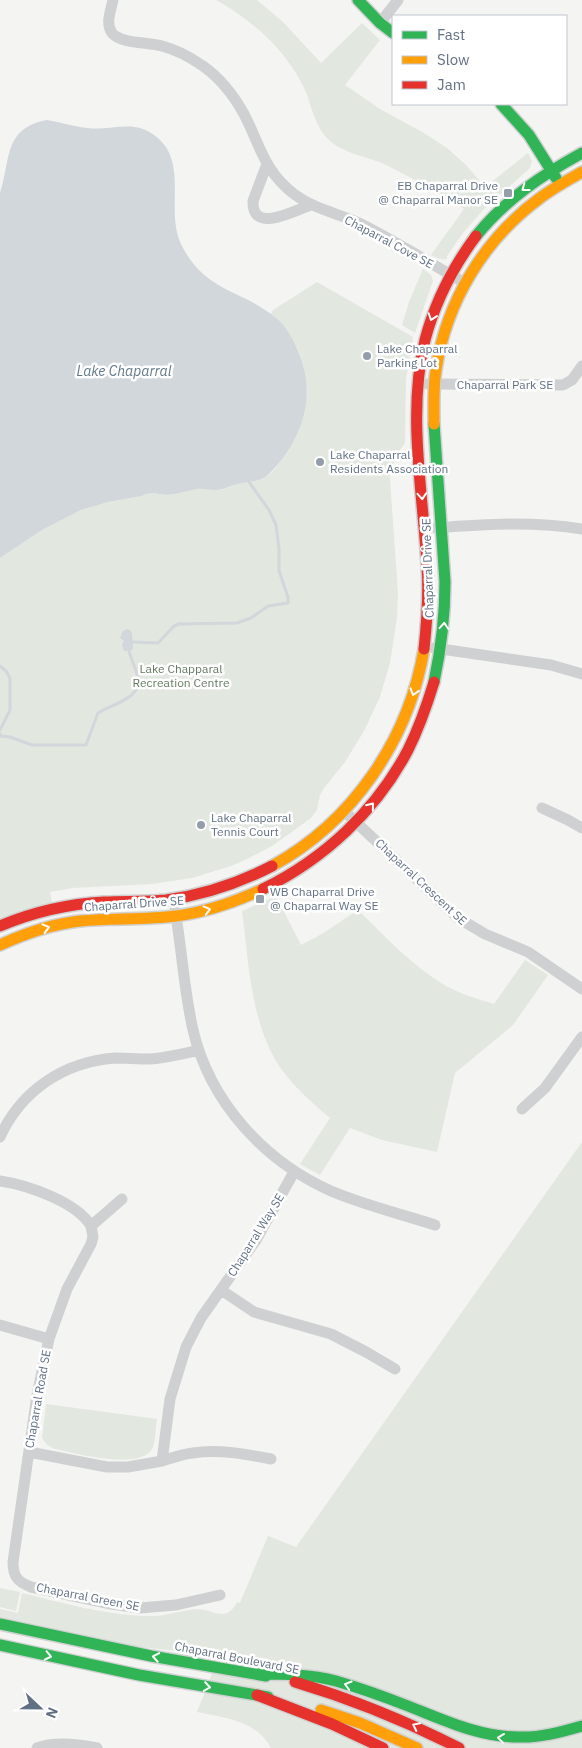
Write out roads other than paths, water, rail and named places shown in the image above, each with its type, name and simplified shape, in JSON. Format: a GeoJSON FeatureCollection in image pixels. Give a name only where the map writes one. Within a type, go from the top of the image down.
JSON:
{"type":"FeatureCollection","features":[{"type":"Feature","properties":{"kind":"main road"},"geometry":{"type":"LineString","coordinates":[[358,0],[380,23],[392,32]]}},
{"type":"Feature","properties":{"kind":"main road"},"geometry":{"type":"LineString","coordinates":[[502,105],[529,135],[559,184]]}},
{"type":"Feature","properties":{"kind":"main road","name":"Chaparral Drive SE"},"geometry":{"type":"LineString","coordinates":[[0,926],[62,906],[173,899],[218,888],[270,866],[312,839],[344,811],[375,773],[400,731],[416,688],[425,646],[428,601],[418,424],[418,383],[428,327],[450,275],[472,241],[492,217],[520,192],[551,170],[582,153]]}},
{"type":"Feature","properties":{"kind":"main road","name":"Chaparral Drive SE"},"geometry":{"type":"LineString","coordinates":[[0,945],[33,932],[67,923],[176,916],[220,906],[270,886],[311,861],[334,843],[357,822],[383,791],[410,746],[431,695],[442,649],[445,599],[434,418],[434,384],[442,340],[453,308],[465,283],[483,254],[503,230],[535,201],[559,184],[582,172]]}},
{"type":"Feature","properties":{"kind":"main road","name":"Chaparral Boulevard SE"},"geometry":{"type":"LineString","coordinates":[[0,1624],[152,1656],[256,1674],[326,1690],[364,1703],[404,1720],[459,1748]]}},
{"type":"Feature","properties":{"kind":"main road"},"geometry":{"type":"LineString","coordinates":[[0,1645],[138,1675],[257,1695],[336,1714],[417,1748]]}},
{"type":"Feature","properties":{"kind":"main road"},"geometry":{"type":"LineString","coordinates":[[256,1674],[299,1674],[334,1681],[378,1695],[461,1729],[504,1739],[542,1738],[559,1735],[582,1726]]}},
{"type":"Feature","properties":{"kind":"main road"},"geometry":{"type":"LineString","coordinates":[[257,1695],[332,1724],[384,1748]]}},
{"type":"Feature","properties":{"kind":"street","name":"Chaparral Cove SE"},"geometry":{"type":"LineString","coordinates":[[113,0],[109,20],[109,27],[113,34],[123,40],[154,44],[176,51],[213,74],[228,90],[242,111],[267,164],[287,188],[311,205],[361,224],[465,283]]}},
{"type":"Feature","properties":{"kind":"street"},"geometry":{"type":"LineString","coordinates":[[380,23],[398,0]]}},
{"type":"Feature","properties":{"kind":"street"},"geometry":{"type":"LineString","coordinates":[[267,164],[253,201],[253,208],[258,216],[265,219],[274,219],[311,205]]}},
{"type":"Feature","properties":{"kind":"street","name":"Chaparral Park SE"},"geometry":{"type":"LineString","coordinates":[[418,383],[563,385],[572,380],[582,366]]}},
{"type":"Feature","properties":{"kind":"street"},"geometry":{"type":"LineString","coordinates":[[424,529],[511,524],[550,525],[582,529]]}},
{"type":"Feature","properties":{"kind":"street"},"geometry":{"type":"LineString","coordinates":[[425,646],[551,665],[582,674]]}},
{"type":"Feature","properties":{"kind":"street"},"geometry":{"type":"LineString","coordinates":[[542,808],[582,828]]}},
{"type":"Feature","properties":{"kind":"street","name":"Chaparral Crescent SE"},"geometry":{"type":"LineString","coordinates":[[344,811],[458,918],[485,934],[528,952],[582,989]]}},
{"type":"Feature","properties":{"kind":"street"},"geometry":{"type":"LineString","coordinates":[[173,899],[189,1010],[199,1050],[214,1085],[240,1123],[262,1147],[294,1172],[311,1182],[344,1196],[435,1225]]}},
{"type":"Feature","properties":{"kind":"street"},"geometry":{"type":"LineString","coordinates":[[522,1110],[545,1088],[582,1036]]}},
{"type":"Feature","properties":{"kind":"street"},"geometry":{"type":"LineString","coordinates":[[0,1137],[10,1117],[27,1097],[45,1081],[62,1071],[116,1058],[161,1058],[199,1050]]}},
{"type":"Feature","properties":{"kind":"street","name":"Chaparral Way SE"},"geometry":{"type":"LineString","coordinates":[[162,1461],[170,1398],[180,1362],[197,1325],[261,1232],[294,1172]]}},
{"type":"Feature","properties":{"kind":"street"},"geometry":{"type":"LineString","coordinates":[[0,1181],[28,1188],[58,1200],[82,1215],[91,1226],[122,1199]]}},
{"type":"Feature","properties":{"kind":"street","name":"Chaparral Road SE"},"geometry":{"type":"LineString","coordinates":[[17,1580],[13,1572],[13,1562],[40,1380],[49,1339],[67,1289],[91,1244],[93,1237],[91,1226]]}},
{"type":"Feature","properties":{"kind":"street"},"geometry":{"type":"LineString","coordinates":[[221,1290],[254,1312],[331,1334],[395,1369]]}},
{"type":"Feature","properties":{"kind":"street"},"geometry":{"type":"LineString","coordinates":[[0,1325],[49,1339]]}},
{"type":"Feature","properties":{"kind":"street"},"geometry":{"type":"LineString","coordinates":[[29,1452],[107,1467],[128,1466],[162,1461],[191,1453],[209,1452],[244,1454],[271,1459]]}},
{"type":"Feature","properties":{"kind":"street","name":"Chaparral Green SE"},"geometry":{"type":"LineString","coordinates":[[17,1580],[31,1587],[111,1604],[140,1608],[176,1606],[220,1595]]}},
{"type":"Feature","properties":{"kind":"street"},"geometry":{"type":"LineString","coordinates":[[37,1748],[45,1745],[78,1744],[97,1748]]}},
{"type":"Feature","properties":{"kind":"water","name":"Lake Chaparral"},"geometry":{"type":"Polygon","coordinates":[[[47,120],[96,129],[136,127],[151,133],[164,144],[171,157],[174,171],[175,218],[177,234],[183,248],[192,262],[213,282],[262,308],[279,320],[296,346],[304,368],[307,384],[306,401],[298,433],[281,461],[262,479],[218,490],[199,489],[167,495],[149,493],[81,510],[42,530],[0,558],[0,193],[11,147],[16,138],[23,130],[33,124],[47,120]]]}},
{"type":"Feature","properties":{"kind":"water"},"geometry":{"type":"Polygon","coordinates":[[[127,629],[132,633],[133,648],[132,650],[124,651],[122,645],[124,641],[120,638],[123,631],[127,629]]]}},
{"type":"Feature","properties":{"kind":"waterway"},"geometry":{"type":"LineString","coordinates":[[132,642],[158,643],[174,626],[179,624],[237,623],[251,618],[268,606],[288,603],[288,597],[279,571],[276,525],[269,510],[249,482]]}},
{"type":"Feature","properties":{"kind":"waterway"},"geometry":{"type":"LineString","coordinates":[[0,734],[1,736],[10,737],[32,745],[86,745],[98,713],[131,696],[138,685],[138,678],[129,651]]}},
{"type":"Feature","properties":{"kind":"waterway"},"geometry":{"type":"LineString","coordinates":[[0,666],[10,678],[10,710],[0,730]]}},
{"type":"Feature","properties":{"kind":"place","name":"EB Chaparral Drive @ Chaparral Manor SE"},"geometry":{"type":"Point","coordinates":[508,193]}},
{"type":"Feature","properties":{"kind":"place","name":"Lake Chaparral Parking Lot"},"geometry":{"type":"Point","coordinates":[367,356]}},
{"type":"Feature","properties":{"kind":"place","name":"Lake Chaparral Residents Association"},"geometry":{"type":"Point","coordinates":[320,462]}},
{"type":"Feature","properties":{"kind":"place","name":"Lake Chaparral Tennis Court"},"geometry":{"type":"Point","coordinates":[201,825]}},
{"type":"Feature","properties":{"kind":"place","name":"WB Chaparral Drive @ Chaparral Way SE"},"geometry":{"type":"Point","coordinates":[260,899]}},
{"type":"Feature","properties":{"kind":"park label","name":"Lake Chapparal Recreation Centre"},"geometry":{"type":"Point","coordinates":[181,676]}}]}
